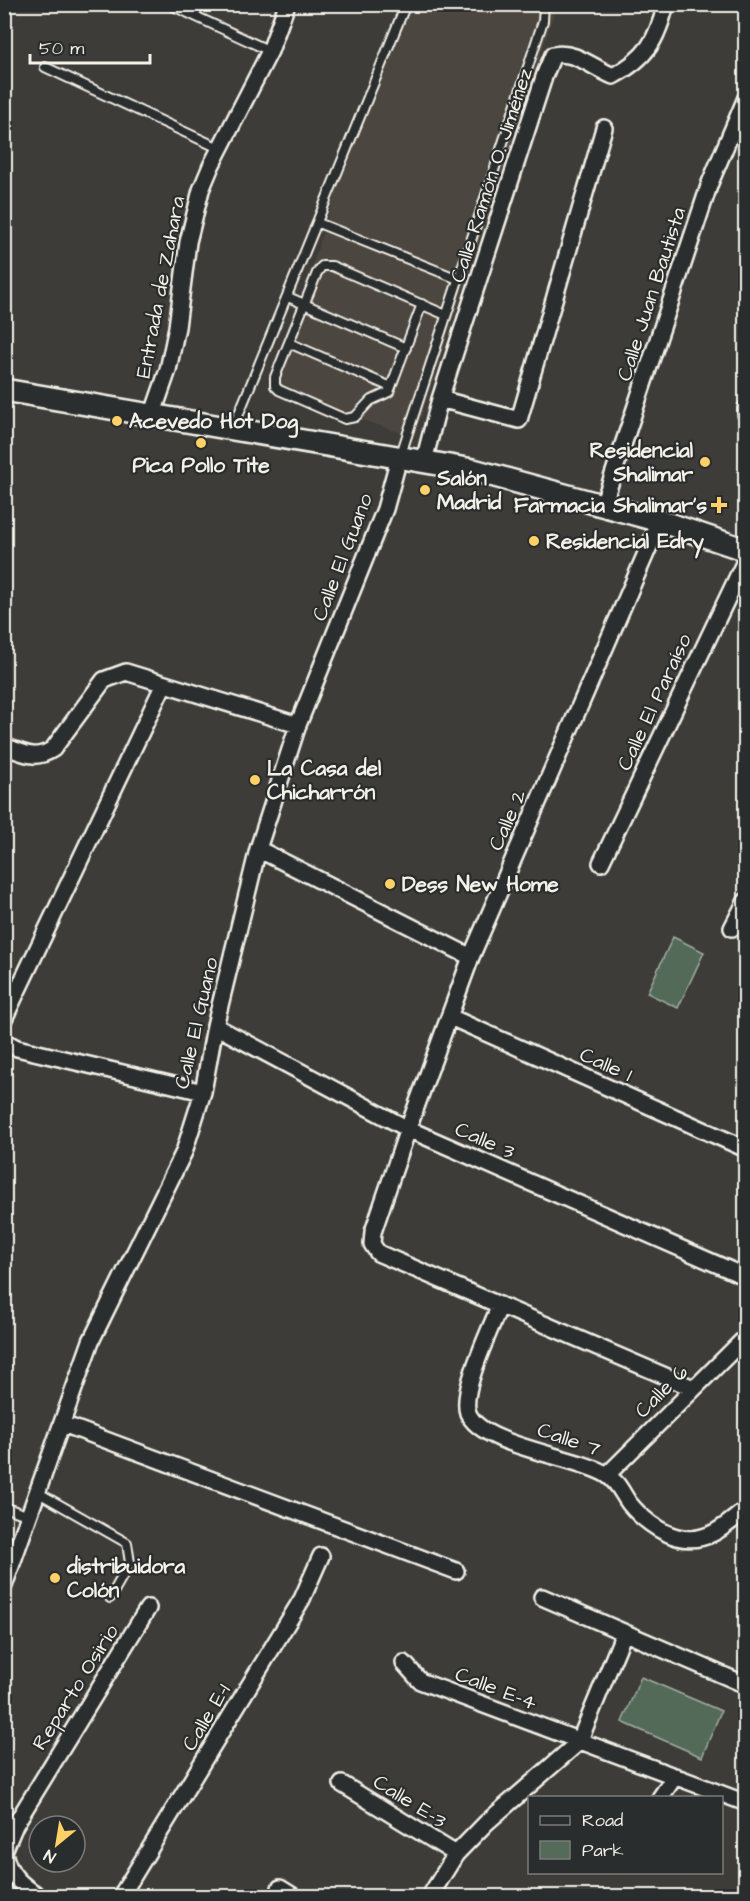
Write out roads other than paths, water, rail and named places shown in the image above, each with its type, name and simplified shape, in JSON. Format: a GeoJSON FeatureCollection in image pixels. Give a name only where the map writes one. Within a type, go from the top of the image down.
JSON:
{"type":"FeatureCollection","features":[{"type":"Feature","properties":{"kind":"street","name":"Entrada de Zahara"},"geometry":{"type":"LineString","coordinates":[[152,416],[168,370],[194,213],[207,174],[270,51],[287,4]]}},
{"type":"Feature","properties":{"kind":"street","name":"Calle Ramón O. Jiménez"},"geometry":{"type":"LineString","coordinates":[[424,461],[440,399],[553,55],[563,53],[575,56],[613,76],[633,65],[648,48],[660,27],[666,4]]}},
{"type":"Feature","properties":{"kind":"street","name":"Calle Juan Bautista"},"geometry":{"type":"LineString","coordinates":[[603,505],[710,183],[746,98]]}},
{"type":"Feature","properties":{"kind":"street"},"geometry":{"type":"LineString","coordinates":[[440,399],[519,420],[604,128]]}},
{"type":"Feature","properties":{"kind":"street"},"geometry":{"type":"LineString","coordinates":[[4,390],[473,470],[660,521],[746,550]]}},
{"type":"Feature","properties":{"kind":"street"},"geometry":{"type":"LineString","coordinates":[[746,408],[746,414]]}},
{"type":"Feature","properties":{"kind":"street","name":"Calle El Guano"},"geometry":{"type":"LineString","coordinates":[[4,1586],[91,1341],[184,1152],[203,1092],[215,1026],[258,849],[298,725],[385,509],[399,458]]}},
{"type":"Feature","properties":{"kind":"street","name":"Calle 2"},"geometry":{"type":"LineString","coordinates":[[500,1305],[378,1252],[372,1244],[373,1232],[471,957],[660,521]]}},
{"type":"Feature","properties":{"kind":"street","name":"Calle El Paraíso"},"geometry":{"type":"LineString","coordinates":[[601,863],[746,559]]}},
{"type":"Feature","properties":{"kind":"street"},"geometry":{"type":"LineString","coordinates":[[4,746],[31,755],[43,756],[54,748],[105,680],[126,672],[298,725]]}},
{"type":"Feature","properties":{"kind":"street"},"geometry":{"type":"LineString","coordinates":[[4,1019],[164,684]]}},
{"type":"Feature","properties":{"kind":"street"},"geometry":{"type":"LineString","coordinates":[[258,849],[471,957]]}},
{"type":"Feature","properties":{"kind":"street"},"geometry":{"type":"LineString","coordinates":[[732,928],[746,901]]}},
{"type":"Feature","properties":{"kind":"street","name":"Calle 1"},"geometry":{"type":"LineString","coordinates":[[450,1017],[746,1149]]}},
{"type":"Feature","properties":{"kind":"street","name":"Calle 3"},"geometry":{"type":"LineString","coordinates":[[215,1026],[408,1129],[746,1277]]}},
{"type":"Feature","properties":{"kind":"street"},"geometry":{"type":"LineString","coordinates":[[5,1039],[17,1048],[203,1092]]}},
{"type":"Feature","properties":{"kind":"street"},"geometry":{"type":"LineString","coordinates":[[500,1305],[693,1388]]}},
{"type":"Feature","properties":{"kind":"street","name":"Calle 7"},"geometry":{"type":"LineString","coordinates":[[500,1305],[468,1387],[466,1402],[469,1414],[476,1424],[487,1432],[542,1454],[607,1475],[618,1485],[641,1516],[677,1537],[691,1539],[705,1537],[718,1531],[746,1509]]}},
{"type":"Feature","properties":{"kind":"street","name":"Calle 6"},"geometry":{"type":"LineString","coordinates":[[607,1475],[746,1337]]}},
{"type":"Feature","properties":{"kind":"street"},"geometry":{"type":"LineString","coordinates":[[63,1424],[456,1571]]}},
{"type":"Feature","properties":{"kind":"street","name":"Calle E-1"},"geometry":{"type":"LineString","coordinates":[[121,1896],[302,1599],[321,1556]]}},
{"type":"Feature","properties":{"kind":"street"},"geometry":{"type":"LineString","coordinates":[[542,1598],[746,1685]]}},
{"type":"Feature","properties":{"kind":"street","name":"Reparto Osirio"},"geometry":{"type":"LineString","coordinates":[[39,1896],[25,1888],[14,1877],[6,1864],[4,1851],[15,1825],[148,1608]]}},
{"type":"Feature","properties":{"kind":"street"},"geometry":{"type":"LineString","coordinates":[[430,1896],[456,1854],[486,1823],[579,1742],[624,1633]]}},
{"type":"Feature","properties":{"kind":"street","name":"Calle E-4"},"geometry":{"type":"LineString","coordinates":[[404,1663],[420,1681],[746,1803]]}},
{"type":"Feature","properties":{"kind":"street"},"geometry":{"type":"LineString","coordinates":[[661,1796],[675,1776]]}},
{"type":"Feature","properties":{"kind":"street","name":"Calle E-3"},"geometry":{"type":"LineString","coordinates":[[342,1784],[456,1854]]}},
{"type":"Feature","properties":{"kind":"lane"},"geometry":{"type":"LineString","coordinates":[[169,4],[270,51]]}},
{"type":"Feature","properties":{"kind":"lane"},"geometry":{"type":"LineString","coordinates":[[232,430],[406,4]]}},
{"type":"Feature","properties":{"kind":"lane"},"geometry":{"type":"LineString","coordinates":[[399,458],[543,21],[544,4]]}},
{"type":"Feature","properties":{"kind":"lane"},"geometry":{"type":"LineString","coordinates":[[45,68],[221,149]]}},
{"type":"Feature","properties":{"kind":"lane"},"geometry":{"type":"LineString","coordinates":[[318,223],[458,279]]}},
{"type":"Feature","properties":{"kind":"lane"},"geometry":{"type":"LineString","coordinates":[[422,304],[387,394],[370,401],[350,419],[345,419],[279,390],[273,382],[317,273],[326,264],[422,304],[446,315]]}},
{"type":"Feature","properties":{"kind":"lane"},"geometry":{"type":"LineString","coordinates":[[288,297],[406,348]]}},
{"type":"Feature","properties":{"kind":"lane"},"geometry":{"type":"LineString","coordinates":[[289,343],[391,387]]}},
{"type":"Feature","properties":{"kind":"lane"},"geometry":{"type":"LineString","coordinates":[[38,1492],[127,1543],[130,1563],[110,1598]]}},
{"type":"Feature","properties":{"kind":"lane"},"geometry":{"type":"LineString","coordinates":[[4,1507],[29,1515]]}},
{"type":"Feature","properties":{"kind":"place","name":"Acevedo Hot Dog"},"geometry":{"type":"Point","coordinates":[117,421]}},
{"type":"Feature","properties":{"kind":"place","name":"Pica Pollo Tite"},"geometry":{"type":"Point","coordinates":[201,443]}},
{"type":"Feature","properties":{"kind":"place","name":"Residencial Shalimar"},"geometry":{"type":"Point","coordinates":[705,462]}},
{"type":"Feature","properties":{"kind":"place","name":"Salón Madrid"},"geometry":{"type":"Point","coordinates":[425,490]}},
{"type":"Feature","properties":{"kind":"place","name":"Farmacia Shalimar's"},"geometry":{"type":"Point","coordinates":[719,505]}},
{"type":"Feature","properties":{"kind":"place","name":"Residencial Edry"},"geometry":{"type":"Point","coordinates":[534,541]}},
{"type":"Feature","properties":{"kind":"place","name":"La Casa del Chicharrón"},"geometry":{"type":"Point","coordinates":[255,780]}},
{"type":"Feature","properties":{"kind":"place","name":"Dess New Home"},"geometry":{"type":"Point","coordinates":[390,884]}},
{"type":"Feature","properties":{"kind":"place","name":"distribuidora Colón"},"geometry":{"type":"Point","coordinates":[55,1578]}}]}
